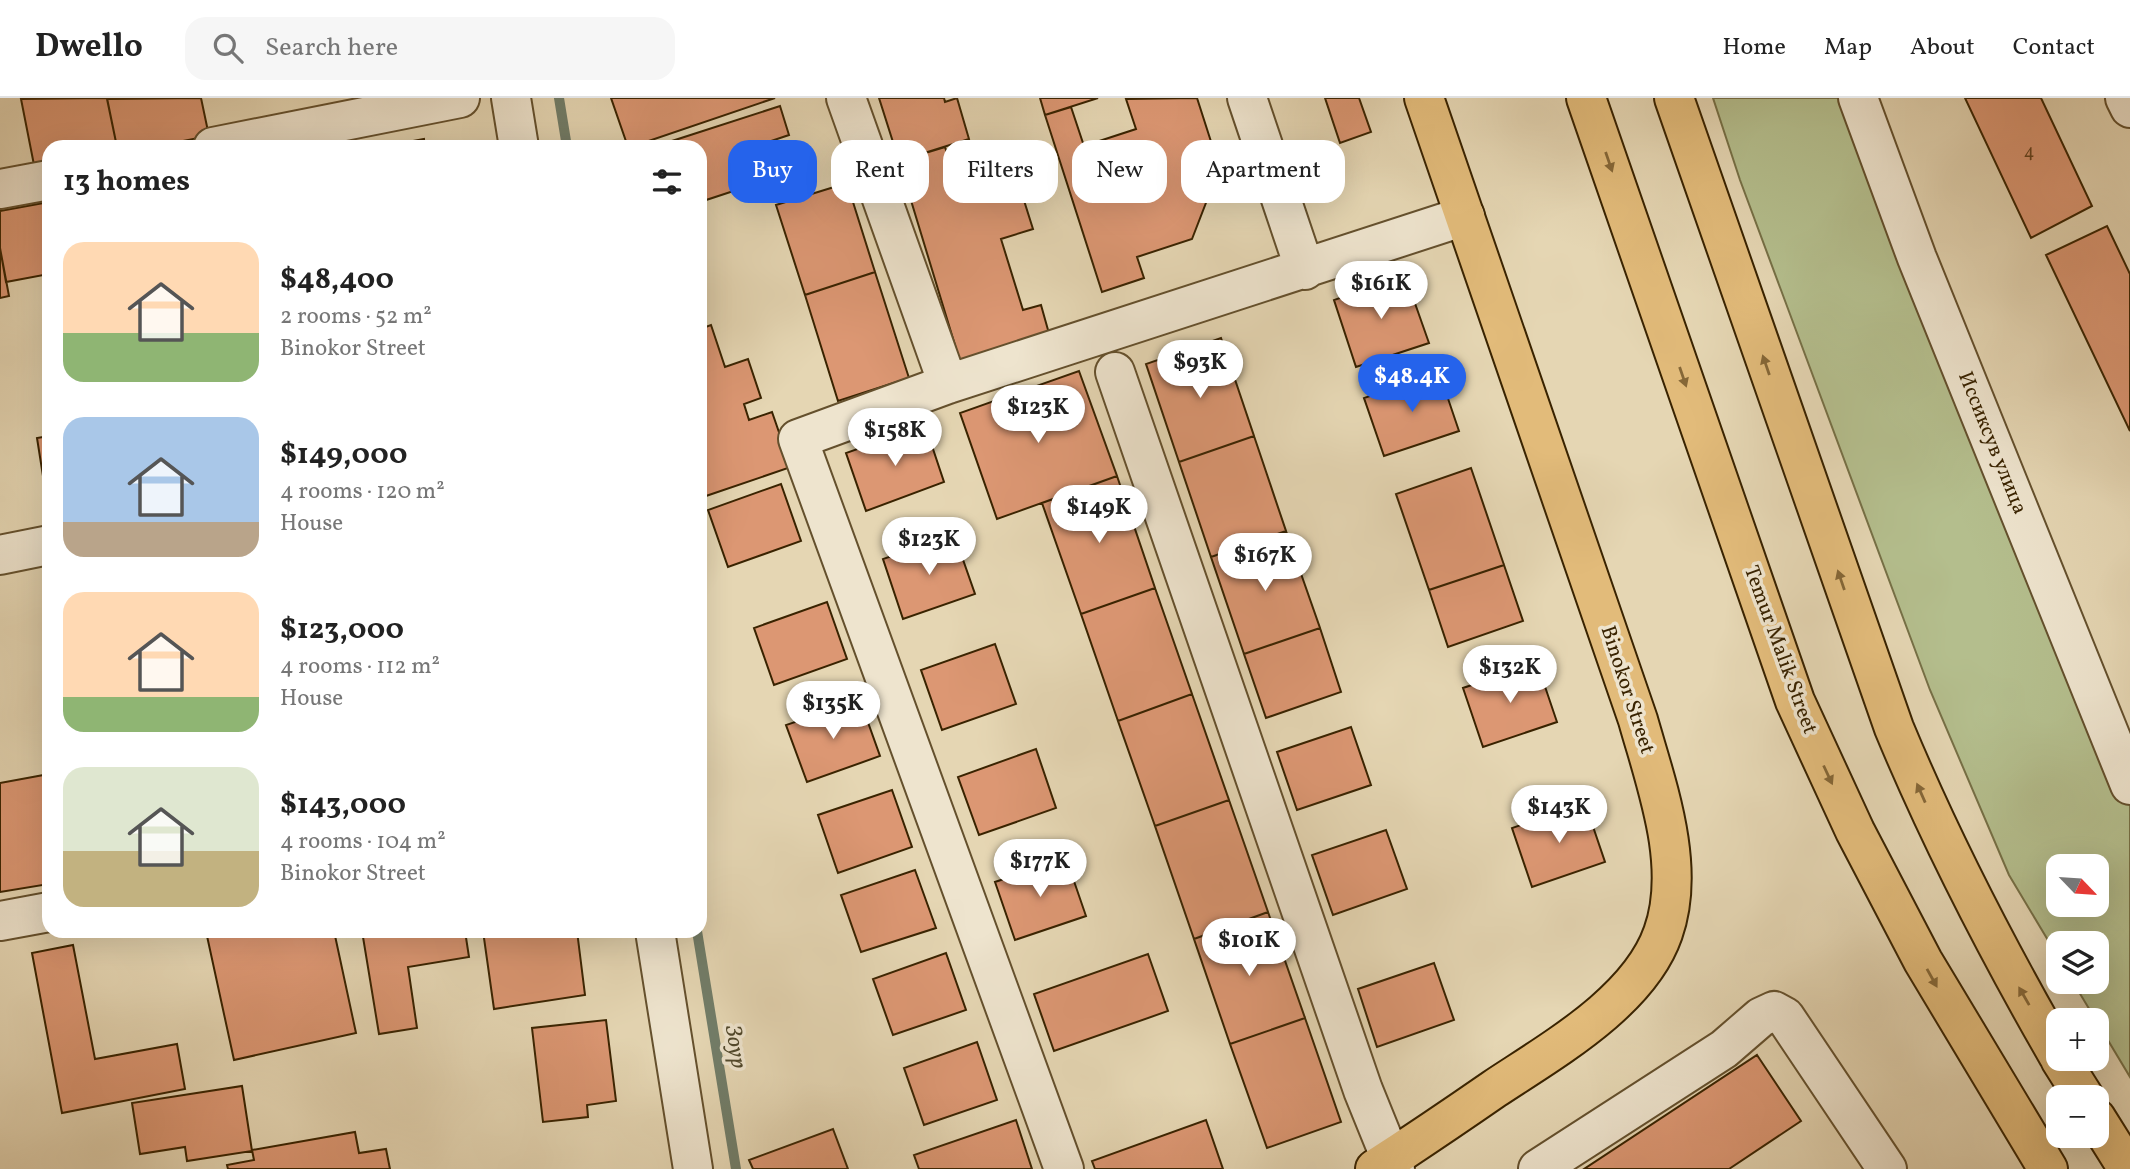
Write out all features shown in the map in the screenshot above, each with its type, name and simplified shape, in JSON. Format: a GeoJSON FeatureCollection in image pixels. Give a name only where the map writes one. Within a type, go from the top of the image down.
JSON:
{"type":"FeatureCollection","features":[{"type":"Feature","properties":{"kind":"main road","name":"Binokor Street"},"geometry":{"type":"LineString","coordinates":[[1387,1166],[1604,1011],[1632,982],[1655,950],[1663,933],[1670,878],[1662,812],[1638,720],[1424,98]]}},
{"type":"Feature","properties":{"kind":"main road","name":"Temur Malik Street"},"geometry":{"type":"LineString","coordinates":[[1586,98],[1795,701],[1854,831],[1923,961],[2048,1169]]}},
{"type":"Feature","properties":{"kind":"main road"},"geometry":{"type":"LineString","coordinates":[[1674,98],[1894,728],[1968,892],[2046,1033]]}},
{"type":"Feature","properties":{"kind":"main road"},"geometry":{"type":"LineString","coordinates":[[2109,1139],[2128,1169]]}},
{"type":"Feature","properties":{"kind":"street"},"geometry":{"type":"LineString","coordinates":[[248,140],[460,98]]}},
{"type":"Feature","properties":{"kind":"street"},"geometry":{"type":"LineString","coordinates":[[511,98],[518,140]]}},
{"type":"Feature","properties":{"kind":"street"},"geometry":{"type":"LineString","coordinates":[[846,98],[948,384]]}},
{"type":"Feature","properties":{"kind":"street"},"geometry":{"type":"LineString","coordinates":[[1247,98],[1305,270]]}},
{"type":"Feature","properties":{"kind":"street","name":"Иссиксув улица"},"geometry":{"type":"LineString","coordinates":[[1858,98],[1917,258],[2130,785]]}},
{"type":"Feature","properties":{"kind":"street"},"geometry":{"type":"LineString","coordinates":[[2126,98],[2130,108]]}},
{"type":"Feature","properties":{"kind":"street"},"geometry":{"type":"LineString","coordinates":[[0,189],[42,181]]}},
{"type":"Feature","properties":{"kind":"street"},"geometry":{"type":"LineString","coordinates":[[1064,1169],[798,439],[948,384],[1465,216]]}},
{"type":"Feature","properties":{"kind":"street"},"geometry":{"type":"LineString","coordinates":[[1115,372],[1387,1166]]}},
{"type":"Feature","properties":{"kind":"street"},"geometry":{"type":"LineString","coordinates":[[0,555],[42,546]]}},
{"type":"Feature","properties":{"kind":"street"},"geometry":{"type":"LineString","coordinates":[[0,921],[42,913]]}},
{"type":"Feature","properties":{"kind":"street"},"geometry":{"type":"LineString","coordinates":[[656,938],[689,1168]]}},
{"type":"Feature","properties":{"kind":"street"},"geometry":{"type":"LineString","coordinates":[[1538,1169],[1724,1049],[1760,1017],[1774,1011],[1785,1017],[1887,1169]]}},
{"type":"Feature","properties":{"kind":"green space"},"geometry":{"type":"Polygon","coordinates":[[[1713,98],[1851,98],[2130,785],[2130,1077],[2109,1042],[2109,1008],[2089,1008],[2080,994],[2109,994],[2109,931],[2046,931],[2046,937],[2009,875],[1930,690],[1740,180],[1713,98]]]}},
{"type":"Feature","properties":{"kind":"building"},"geometry":{"type":"Polygon","coordinates":[[[107,98],[116,140],[42,140],[42,168],[35,170],[21,99],[107,98]]]}},
{"type":"Feature","properties":{"kind":"building"},"geometry":{"type":"Polygon","coordinates":[[[201,98],[209,136],[188,140],[116,140],[107,99],[201,98]]]}},
{"type":"Feature","properties":{"kind":"building"},"geometry":{"type":"Polygon","coordinates":[[[611,98],[775,98],[652,140],[626,140],[611,98]]]}},
{"type":"Feature","properties":{"kind":"building"},"geometry":{"type":"Polygon","coordinates":[[[879,98],[944,98],[945,102],[957,98],[969,139],[943,140],[943,147],[929,152],[929,140],[892,140],[879,98]]]}},
{"type":"Feature","properties":{"kind":"building"},"geometry":{"type":"Polygon","coordinates":[[[1040,98],[1098,98],[1045,115],[1040,98]]]}},
{"type":"Feature","properties":{"kind":"building"},"geometry":{"type":"Polygon","coordinates":[[[1197,98],[1210,140],[1181,140],[1181,203],[1206,203],[1192,239],[1137,257],[1144,278],[1102,292],[1073,203],[1167,203],[1167,140],[1102,140],[1136,129],[1126,99],[1197,98]]]}},
{"type":"Feature","properties":{"kind":"building"},"geometry":{"type":"Polygon","coordinates":[[[1325,98],[1359,98],[1371,132],[1345,141],[1339,140],[1325,98]]]}},
{"type":"Feature","properties":{"kind":"building"},"geometry":{"type":"Polygon","coordinates":[[[1965,98],[2041,98],[2092,206],[2031,238],[1965,98]]]}},
{"type":"Feature","properties":{"kind":"building"},"geometry":{"type":"Polygon","coordinates":[[[780,106],[789,135],[774,140],[728,140],[728,193],[707,200],[707,140],[675,140],[780,106]]]}},
{"type":"Feature","properties":{"kind":"building"},"geometry":{"type":"Polygon","coordinates":[[[1071,107],[1082,140],[1072,140],[1072,199],[1058,155],[1058,140],[1053,140],[1045,115],[1071,107]]]}},
{"type":"Feature","properties":{"kind":"building"},"geometry":{"type":"Polygon","coordinates":[[[943,148],[943,203],[1025,203],[1033,229],[1001,239],[1023,310],[1041,305],[1050,337],[961,365],[912,203],[929,203],[929,152],[943,148]]]}},
{"type":"Feature","properties":{"kind":"building"},"geometry":{"type":"Polygon","coordinates":[[[831,188],[831,203],[853,203],[875,272],[805,295],[776,205],[817,203],[817,192],[831,188]]]}},
{"type":"Feature","properties":{"kind":"building"},"geometry":{"type":"Polygon","coordinates":[[[42,203],[42,275],[6,282],[0,248],[0,211],[42,203]]]}},
{"type":"Feature","properties":{"kind":"building"},"geometry":{"type":"Polygon","coordinates":[[[2107,226],[2130,274],[2130,431],[2046,255],[2107,226]]]}},
{"type":"Feature","properties":{"kind":"building"},"geometry":{"type":"Polygon","coordinates":[[[0,248],[9,296],[0,298],[0,248]]]}},
{"type":"Feature","properties":{"kind":"building"},"geometry":{"type":"Polygon","coordinates":[[[875,272],[909,378],[838,401],[805,295],[875,272]]]}},
{"type":"Feature","properties":{"kind":"building"},"geometry":{"type":"Polygon","coordinates":[[[1405,275],[1429,343],[1356,367],[1334,300],[1405,275]]]}},
{"type":"Feature","properties":{"kind":"building"},"geometry":{"type":"Polygon","coordinates":[[[711,325],[725,367],[748,359],[761,398],[744,404],[749,420],[772,412],[791,467],[707,496],[707,326],[711,325]]]}},
{"type":"Feature","properties":{"kind":"building"},"geometry":{"type":"Polygon","coordinates":[[[1221,338],[1254,436],[1179,462],[1146,364],[1221,338]]]}},
{"type":"Feature","properties":{"kind":"building"},"geometry":{"type":"Polygon","coordinates":[[[1079,371],[1117,476],[997,519],[960,413],[1079,371]]]}},
{"type":"Feature","properties":{"kind":"building"},"geometry":{"type":"Polygon","coordinates":[[[1439,372],[1459,431],[1384,456],[1364,398],[1439,372]]]}},
{"type":"Feature","properties":{"kind":"building"},"geometry":{"type":"Polygon","coordinates":[[[925,425],[944,482],[866,511],[846,453],[925,425]]]}},
{"type":"Feature","properties":{"kind":"building"},"geometry":{"type":"Polygon","coordinates":[[[1254,436],[1286,531],[1211,557],[1179,462],[1254,436]]]}},
{"type":"Feature","properties":{"kind":"building"},"geometry":{"type":"Polygon","coordinates":[[[42,437],[42,470],[37,438],[42,437]]]}},
{"type":"Feature","properties":{"kind":"building"},"geometry":{"type":"Polygon","coordinates":[[[1471,468],[1504,565],[1429,590],[1396,494],[1471,468]]]}},
{"type":"Feature","properties":{"kind":"building"},"geometry":{"type":"Polygon","coordinates":[[[1117,476],[1155,588],[1081,614],[1042,503],[1117,476]]]}},
{"type":"Feature","properties":{"kind":"building"},"geometry":{"type":"Polygon","coordinates":[[[781,484],[801,541],[728,567],[708,510],[781,484]]]}},
{"type":"Feature","properties":{"kind":"building"},"geometry":{"type":"Polygon","coordinates":[[[1286,531],[1320,628],[1244,654],[1211,557],[1286,531]]]}},
{"type":"Feature","properties":{"kind":"building"},"geometry":{"type":"Polygon","coordinates":[[[954,534],[975,594],[903,619],[883,559],[954,534]]]}},
{"type":"Feature","properties":{"kind":"building"},"geometry":{"type":"Polygon","coordinates":[[[1504,565],[1523,621],[1448,647],[1429,590],[1504,565]]]}},
{"type":"Feature","properties":{"kind":"building"},"geometry":{"type":"Polygon","coordinates":[[[1155,588],[1192,694],[1118,721],[1081,614],[1155,588]]]}},
{"type":"Feature","properties":{"kind":"building"},"geometry":{"type":"Polygon","coordinates":[[[827,602],[847,659],[774,685],[754,628],[827,602]]]}},
{"type":"Feature","properties":{"kind":"building"},"geometry":{"type":"Polygon","coordinates":[[[1320,628],[1341,692],[1266,718],[1244,654],[1320,628]]]}},
{"type":"Feature","properties":{"kind":"building"},"geometry":{"type":"Polygon","coordinates":[[[995,644],[1016,704],[942,730],[921,670],[995,644]]]}},
{"type":"Feature","properties":{"kind":"building"},"geometry":{"type":"Polygon","coordinates":[[[1537,663],[1557,722],[1483,747],[1463,688],[1537,663]]]}},
{"type":"Feature","properties":{"kind":"building"},"geometry":{"type":"Polygon","coordinates":[[[1192,694],[1229,800],[1155,826],[1118,721],[1192,694]]]}},
{"type":"Feature","properties":{"kind":"building"},"geometry":{"type":"Polygon","coordinates":[[[860,700],[880,756],[807,782],[786,725],[860,700]]]}},
{"type":"Feature","properties":{"kind":"building"},"geometry":{"type":"Polygon","coordinates":[[[1351,727],[1371,785],[1297,810],[1277,752],[1351,727]]]}},
{"type":"Feature","properties":{"kind":"building"},"geometry":{"type":"Polygon","coordinates":[[[1036,749],[1056,808],[979,835],[958,777],[1036,749]]]}},
{"type":"Feature","properties":{"kind":"building"},"geometry":{"type":"Polygon","coordinates":[[[42,775],[42,885],[0,892],[0,783],[42,775]]]}},
{"type":"Feature","properties":{"kind":"building"},"geometry":{"type":"Polygon","coordinates":[[[892,790],[912,847],[838,873],[818,815],[892,790]]]}},
{"type":"Feature","properties":{"kind":"building"},"geometry":{"type":"Polygon","coordinates":[[[1229,800],[1268,912],[1194,939],[1155,826],[1229,800]]]}},
{"type":"Feature","properties":{"kind":"building"},"geometry":{"type":"Polygon","coordinates":[[[1585,803],[1605,862],[1532,887],[1512,828],[1585,803]]]}},
{"type":"Feature","properties":{"kind":"building"},"geometry":{"type":"Polygon","coordinates":[[[1386,830],[1407,889],[1333,915],[1312,855],[1386,830]]]}},
{"type":"Feature","properties":{"kind":"building"},"geometry":{"type":"Polygon","coordinates":[[[1066,858],[1086,916],[1015,940],[995,882],[1066,858]]]}},
{"type":"Feature","properties":{"kind":"building"},"geometry":{"type":"Polygon","coordinates":[[[915,870],[936,928],[861,952],[841,895],[915,870]]]}},
{"type":"Feature","properties":{"kind":"building"},"geometry":{"type":"Polygon","coordinates":[[[1268,912],[1305,1018],[1230,1044],[1194,939],[1268,912]]]}},
{"type":"Feature","properties":{"kind":"building"},"geometry":{"type":"Polygon","coordinates":[[[207,938],[336,938],[356,1033],[234,1060],[207,938]]]}},
{"type":"Feature","properties":{"kind":"building"},"geometry":{"type":"Polygon","coordinates":[[[363,938],[466,938],[469,957],[408,967],[417,1028],[379,1034],[363,938]]]}},
{"type":"Feature","properties":{"kind":"building"},"geometry":{"type":"Polygon","coordinates":[[[484,938],[578,938],[585,995],[494,1009],[484,938]]]}},
{"type":"Feature","properties":{"kind":"building"},"geometry":{"type":"Polygon","coordinates":[[[73,945],[95,1059],[177,1044],[185,1089],[62,1113],[32,953],[73,945]]]}},
{"type":"Feature","properties":{"kind":"building"},"geometry":{"type":"Polygon","coordinates":[[[946,953],[966,1010],[893,1035],[873,979],[946,953]]]}},
{"type":"Feature","properties":{"kind":"building"},"geometry":{"type":"Polygon","coordinates":[[[1148,954],[1168,1011],[1054,1051],[1034,994],[1148,954]]]}},
{"type":"Feature","properties":{"kind":"building"},"geometry":{"type":"Polygon","coordinates":[[[1434,963],[1454,1020],[1377,1047],[1358,989],[1434,963]]]}},
{"type":"Feature","properties":{"kind":"building"},"geometry":{"type":"Polygon","coordinates":[[[1305,1018],[1341,1122],[1267,1148],[1230,1044],[1305,1018]]]}},
{"type":"Feature","properties":{"kind":"building"},"geometry":{"type":"Polygon","coordinates":[[[606,1020],[616,1101],[587,1105],[588,1117],[543,1122],[532,1028],[606,1020]]]}},
{"type":"Feature","properties":{"kind":"building"},"geometry":{"type":"Polygon","coordinates":[[[977,1042],[997,1100],[924,1125],[904,1068],[977,1042]]]}},
{"type":"Feature","properties":{"kind":"building"},"geometry":{"type":"Polygon","coordinates":[[[1757,1055],[1801,1121],[1729,1169],[1584,1169],[1757,1055]]]}},
{"type":"Feature","properties":{"kind":"building"},"geometry":{"type":"Polygon","coordinates":[[[242,1086],[252,1151],[187,1161],[185,1147],[140,1154],[132,1103],[242,1086]]]}},
{"type":"Feature","properties":{"kind":"building"},"geometry":{"type":"Polygon","coordinates":[[[1016,1120],[1032,1169],[919,1169],[914,1155],[1016,1120]]]}},
{"type":"Feature","properties":{"kind":"building"},"geometry":{"type":"Polygon","coordinates":[[[1206,1120],[1223,1169],[1095,1169],[1092,1161],[1206,1120]]]}},
{"type":"Feature","properties":{"kind":"building"},"geometry":{"type":"Polygon","coordinates":[[[833,1129],[848,1169],[753,1169],[749,1160],[833,1129]]]}},
{"type":"Feature","properties":{"kind":"building"},"geometry":{"type":"Polygon","coordinates":[[[355,1132],[359,1153],[386,1149],[390,1169],[228,1169],[227,1165],[254,1160],[252,1150],[355,1132]]]}},
{"type":"Feature","properties":{"kind":"waterway","name":"Зоур"},"geometry":{"type":"LineString","coordinates":[[559,98],[566,140]]}},
{"type":"Feature","properties":{"kind":"waterway","name":"Зоур"},"geometry":{"type":"LineString","coordinates":[[698,938],[736,1169]]}}]}
